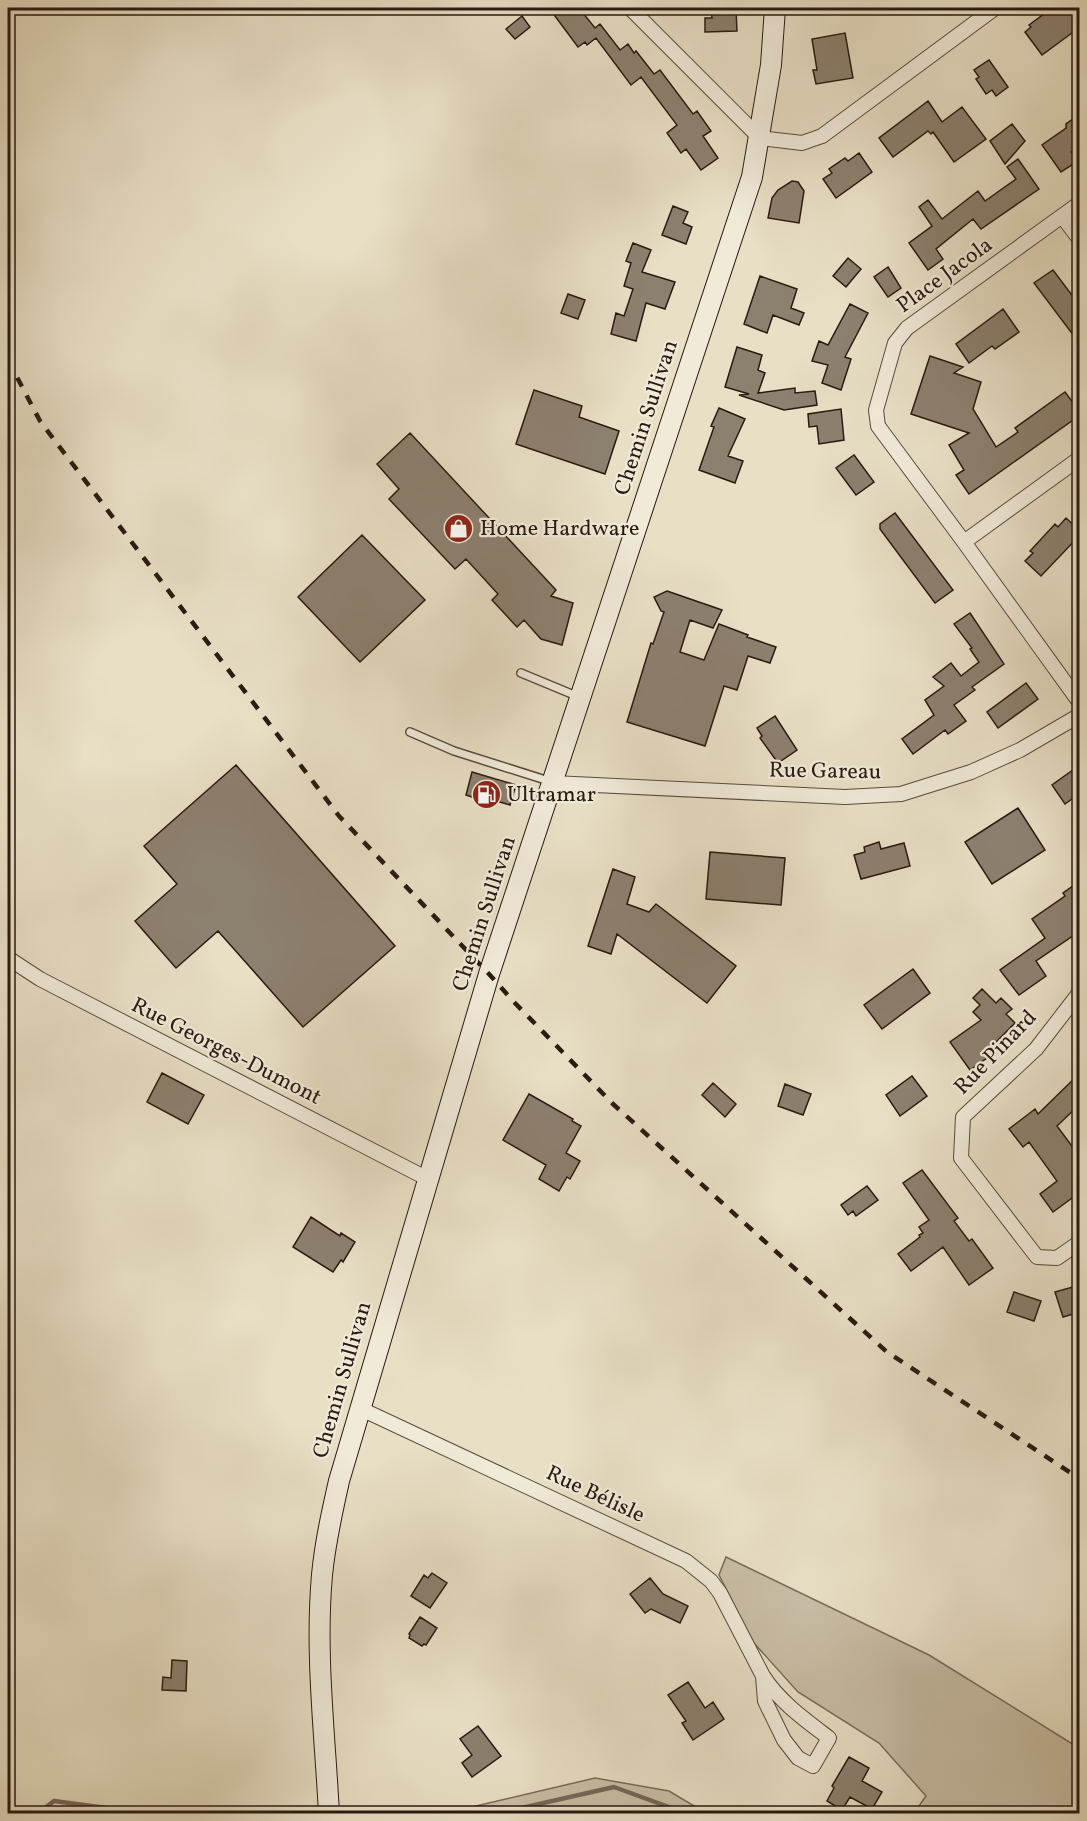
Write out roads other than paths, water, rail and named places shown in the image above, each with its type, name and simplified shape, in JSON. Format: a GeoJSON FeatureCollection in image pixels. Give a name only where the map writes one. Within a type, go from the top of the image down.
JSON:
{"type":"FeatureCollection","features":[{"type":"Feature","properties":{"kind":"main road","name":"Chemin Sullivan"},"geometry":{"type":"LineString","coordinates":[[329,1814],[320,1630],[322,1576],[336,1492],[489,974],[752,177],[771,66],[775,8]]}},
{"type":"Feature","properties":{"kind":"street"},"geometry":{"type":"LineString","coordinates":[[630,8],[760,138],[802,143],[822,136],[995,8]]}},
{"type":"Feature","properties":{"kind":"street","name":"Place Jacola"},"geometry":{"type":"LineString","coordinates":[[1080,203],[907,328],[895,343],[876,410],[878,426],[1080,703]]}},
{"type":"Feature","properties":{"kind":"street"},"geometry":{"type":"LineString","coordinates":[[1062,216],[1080,240]]}},
{"type":"Feature","properties":{"kind":"street"},"geometry":{"type":"LineString","coordinates":[[964,542],[1080,458]]}},
{"type":"Feature","properties":{"kind":"street","name":"Rue Gareau"},"geometry":{"type":"LineString","coordinates":[[553,783],[845,797],[901,794],[971,772],[1020,750],[1080,715]]}},
{"type":"Feature","properties":{"kind":"street","name":"Rue Georges-Dumont"},"geometry":{"type":"LineString","coordinates":[[8,958],[40,979],[428,1179]]}},
{"type":"Feature","properties":{"kind":"street","name":"Rue Pinard"},"geometry":{"type":"LineString","coordinates":[[1080,992],[1036,1048],[963,1117],[961,1158],[1036,1257],[1057,1258],[1080,1242]]}},
{"type":"Feature","properties":{"kind":"street","name":"Rue Bélisle"},"geometry":{"type":"LineString","coordinates":[[359,1408],[686,1561],[711,1581],[720,1593],[763,1676],[775,1694],[829,1738],[813,1767],[798,1758],[784,1740],[765,1701],[763,1676]]}},
{"type":"Feature","properties":{"kind":"lane"},"geometry":{"type":"LineString","coordinates":[[521,673],[581,698]]}},
{"type":"Feature","properties":{"kind":"lane"},"geometry":{"type":"LineString","coordinates":[[410,732],[454,750],[553,783]]}},
{"type":"Feature","properties":{"kind":"waterway"},"geometry":{"type":"LineString","coordinates":[[495,1814],[614,1787],[688,1814]]}},
{"type":"Feature","properties":{"kind":"waterway"},"geometry":{"type":"LineString","coordinates":[[37,1814],[54,1801],[152,1814]]}},
{"type":"Feature","properties":{"kind":"railway"},"geometry":{"type":"LineString","coordinates":[[8,360],[40,421],[339,816],[513,1001],[613,1104],[887,1352],[1080,1479]]}},
{"type":"Feature","properties":{"kind":"place","name":"Home Hardware"},"geometry":{"type":"Point","coordinates":[459,529]}},
{"type":"Feature","properties":{"kind":"place","name":"Ultramar"},"geometry":{"type":"Point","coordinates":[486,795]}}]}
